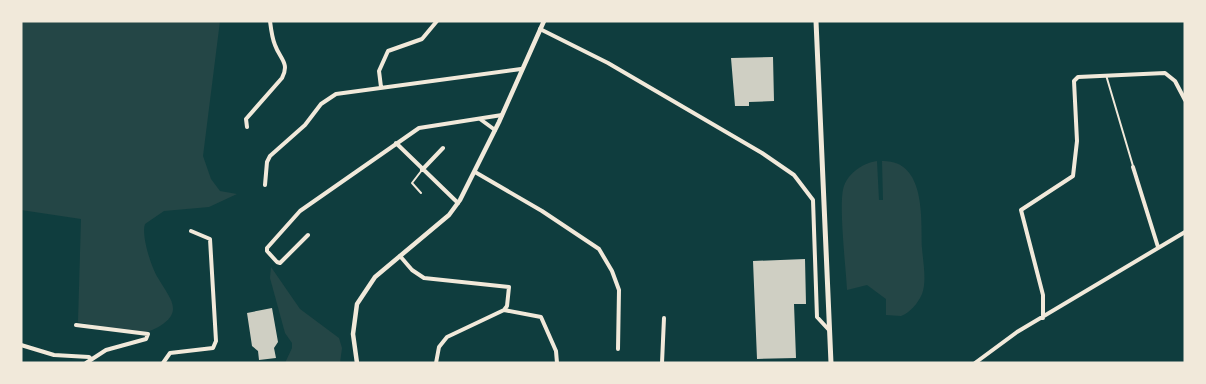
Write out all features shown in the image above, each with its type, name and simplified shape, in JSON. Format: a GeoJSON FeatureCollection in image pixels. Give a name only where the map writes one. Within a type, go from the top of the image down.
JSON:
{"type":"FeatureCollection","features":[{"type":"Feature","properties":{"kind":"main road"},"geometry":{"type":"LineString","coordinates":[[816,21],[831,363]]}},
{"type":"Feature","properties":{"kind":"street"},"geometry":{"type":"LineString","coordinates":[[247,127],[246,119],[282,78],[285,71],[285,62],[276,49],[270,21]]}},
{"type":"Feature","properties":{"kind":"street"},"geometry":{"type":"LineString","coordinates":[[381,87],[379,71],[388,51],[422,38],[437,21]]}},
{"type":"Feature","properties":{"kind":"street"},"geometry":{"type":"LineString","coordinates":[[357,363],[353,334],[357,304],[375,277],[442,221],[458,203],[495,130],[544,21]]}},
{"type":"Feature","properties":{"kind":"street"},"geometry":{"type":"LineString","coordinates":[[540,29],[608,63],[762,153],[794,176],[813,200],[817,316],[829,330]]}},
{"type":"Feature","properties":{"kind":"street"},"geometry":{"type":"LineString","coordinates":[[264,185],[267,162],[270,156],[305,125],[321,104],[336,94],[521,69]]}},
{"type":"Feature","properties":{"kind":"street"},"geometry":{"type":"LineString","coordinates":[[1042,318],[1044,295],[1021,210],[1074,176],[1077,141],[1074,81],[1078,77],[1165,73],[1175,81],[1185,100]]}},
{"type":"Feature","properties":{"kind":"street"},"geometry":{"type":"LineString","coordinates":[[308,235],[280,262],[277,262],[266,251],[300,211],[419,128],[502,115]]}},
{"type":"Feature","properties":{"kind":"street"},"geometry":{"type":"LineString","coordinates":[[480,119],[495,130]]}},
{"type":"Feature","properties":{"kind":"street"},"geometry":{"type":"LineString","coordinates":[[396,143],[458,203]]}},
{"type":"Feature","properties":{"kind":"street"},"geometry":{"type":"LineString","coordinates":[[422,170],[443,148]]}},
{"type":"Feature","properties":{"kind":"street"},"geometry":{"type":"LineString","coordinates":[[1133,167],[1158,247]]}},
{"type":"Feature","properties":{"kind":"street"},"geometry":{"type":"LineString","coordinates":[[475,172],[542,211],[599,249],[612,271],[619,290],[618,349]]}},
{"type":"Feature","properties":{"kind":"street"},"geometry":{"type":"LineString","coordinates":[[163,363],[170,353],[213,348],[216,341],[210,239],[191,231]]}},
{"type":"Feature","properties":{"kind":"street"},"geometry":{"type":"LineString","coordinates":[[975,363],[1017,332],[1185,232]]}},
{"type":"Feature","properties":{"kind":"street"},"geometry":{"type":"LineString","coordinates":[[400,256],[412,270],[424,278],[502,284],[509,287],[510,290],[504,310]]}},
{"type":"Feature","properties":{"kind":"street"},"geometry":{"type":"LineString","coordinates":[[436,363],[439,347],[447,337],[504,310],[541,317],[556,351],[557,363]]}},
{"type":"Feature","properties":{"kind":"street"},"geometry":{"type":"LineString","coordinates":[[662,363],[664,318]]}},
{"type":"Feature","properties":{"kind":"street"},"geometry":{"type":"LineString","coordinates":[[76,325],[148,334],[146,339],[106,350],[86,363]]}},
{"type":"Feature","properties":{"kind":"street"},"geometry":{"type":"LineString","coordinates":[[21,345],[46,354],[88,357],[91,359]]}},
{"type":"Feature","properties":{"kind":"lane"},"geometry":{"type":"LineString","coordinates":[[1106,75],[1133,167]]}},
{"type":"Feature","properties":{"kind":"lane"},"geometry":{"type":"LineString","coordinates":[[421,193],[412,184],[422,170]]}},
{"type":"Feature","properties":{"kind":"shaded area"},"geometry":{"type":"Polygon","coordinates":[[[21,21],[220,21],[203,156],[211,179],[220,191],[237,194],[209,207],[164,211],[145,224],[144,236],[150,259],[155,273],[170,297],[173,309],[172,315],[168,320],[152,330],[141,333],[131,332],[78,322],[81,219],[21,210],[21,21]]]}},
{"type":"Feature","properties":{"kind":"shaded area"},"geometry":{"type":"Polygon","coordinates":[[[877,161],[879,200],[883,200],[882,161],[896,163],[907,170],[914,180],[921,207],[923,289],[916,304],[908,313],[901,316],[886,315],[886,299],[867,285],[847,290],[842,194],[849,176],[867,164],[877,161]]]}},
{"type":"Feature","properties":{"kind":"shaded area"},"geometry":{"type":"Polygon","coordinates":[[[271,267],[300,309],[339,338],[342,348],[340,363],[285,363],[292,348],[292,343],[285,333],[270,278],[271,267]]]}},
{"type":"Feature","properties":{"kind":"building"},"geometry":{"type":"Polygon","coordinates":[[[773,57],[774,101],[749,102],[749,106],[735,106],[731,58],[773,57]]]}},
{"type":"Feature","properties":{"kind":"building"},"geometry":{"type":"Polygon","coordinates":[[[805,259],[806,304],[794,304],[796,358],[757,359],[753,261],[805,259]]]}},
{"type":"Feature","properties":{"kind":"building"},"geometry":{"type":"Polygon","coordinates":[[[272,308],[278,342],[274,348],[276,358],[259,360],[258,351],[252,346],[247,313],[272,308]]]}}]}
